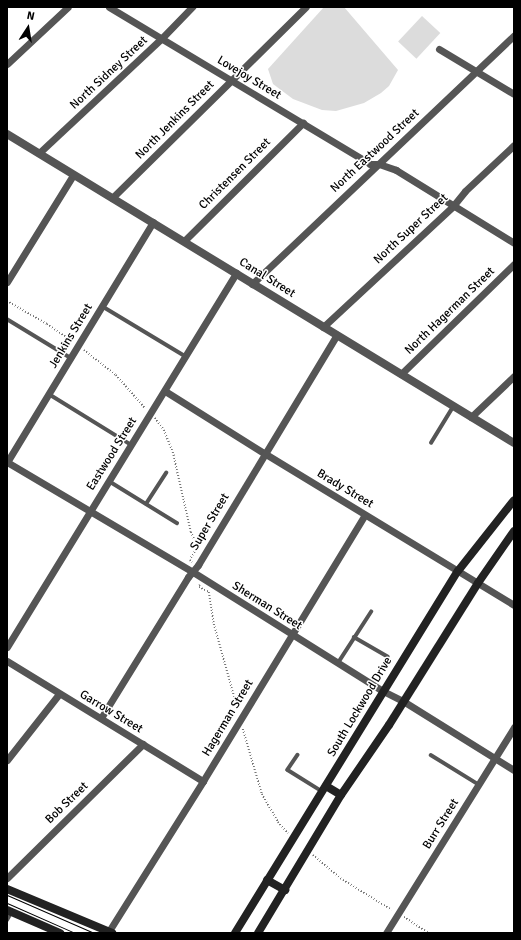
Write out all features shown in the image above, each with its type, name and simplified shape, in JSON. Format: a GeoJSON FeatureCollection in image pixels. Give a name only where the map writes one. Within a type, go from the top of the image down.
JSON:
{"type":"FeatureCollection","features":[{"type":"Feature","properties":{"kind":"main road","name":"South Lockwood Drive"},"geometry":{"type":"LineString","coordinates":[[236,933],[293,837],[458,572],[514,500]]}},
{"type":"Feature","properties":{"kind":"main road"},"geometry":{"type":"LineString","coordinates":[[258,933],[342,795],[478,583],[514,531]]}},
{"type":"Feature","properties":{"kind":"main road"},"geometry":{"type":"LineString","coordinates":[[324,789],[342,795]]}},
{"type":"Feature","properties":{"kind":"main road"},"geometry":{"type":"LineString","coordinates":[[267,880],[285,890]]}},
{"type":"Feature","properties":{"kind":"main road"},"geometry":{"type":"LineString","coordinates":[[7,889],[111,932]]}},
{"type":"Feature","properties":{"kind":"main road"},"geometry":{"type":"LineString","coordinates":[[9,911],[60,933]]}},
{"type":"Feature","properties":{"kind":"street"},"geometry":{"type":"LineString","coordinates":[[7,64],[68,7]]}},
{"type":"Feature","properties":{"kind":"street","name":"Lovejoy Street"},"geometry":{"type":"LineString","coordinates":[[109,7],[370,164],[379,164],[396,170],[514,243]]}},
{"type":"Feature","properties":{"kind":"street","name":"North Sidney Street"},"geometry":{"type":"LineString","coordinates":[[39,153],[161,39],[192,7]]}},
{"type":"Feature","properties":{"kind":"street","name":"North Jenkins Street"},"geometry":{"type":"LineString","coordinates":[[112,198],[306,7]]}},
{"type":"Feature","properties":{"kind":"street","name":"North Eastwood Street"},"geometry":{"type":"LineString","coordinates":[[252,284],[514,35]]}},
{"type":"Feature","properties":{"kind":"street"},"geometry":{"type":"LineString","coordinates":[[439,49],[514,94]]}},
{"type":"Feature","properties":{"kind":"street","name":"Christensen Street"},"geometry":{"type":"LineString","coordinates":[[184,241],[303,124]]}},
{"type":"Feature","properties":{"kind":"street","name":"Canal Street"},"geometry":{"type":"LineString","coordinates":[[7,134],[184,241],[336,336],[514,442]]}},
{"type":"Feature","properties":{"kind":"street","name":"North Super Street"},"geometry":{"type":"LineString","coordinates":[[323,327],[453,206],[465,191],[514,145]]}},
{"type":"Feature","properties":{"kind":"street"},"geometry":{"type":"LineString","coordinates":[[7,282],[73,175]]}},
{"type":"Feature","properties":{"kind":"street","name":"Jenkins Street"},"geometry":{"type":"LineString","coordinates":[[7,462],[153,222]]}},
{"type":"Feature","properties":{"kind":"street","name":"North Hagerman Street"},"geometry":{"type":"LineString","coordinates":[[401,374],[514,264]]}},
{"type":"Feature","properties":{"kind":"street","name":"Eastwood Street"},"geometry":{"type":"LineString","coordinates":[[7,647],[236,273]]}},
{"type":"Feature","properties":{"kind":"street","name":"Super Street"},"geometry":{"type":"LineString","coordinates":[[101,718],[188,577],[193,572],[336,336]]}},
{"type":"Feature","properties":{"kind":"street"},"geometry":{"type":"LineString","coordinates":[[472,417],[514,376]]}},
{"type":"Feature","properties":{"kind":"street","name":"Brady Street"},"geometry":{"type":"LineString","coordinates":[[165,391],[514,605]]}},
{"type":"Feature","properties":{"kind":"street","name":"Sherman Street"},"geometry":{"type":"LineString","coordinates":[[7,462],[193,572],[383,691],[403,701],[514,770]]}},
{"type":"Feature","properties":{"kind":"street","name":"Hagerman Street"},"geometry":{"type":"LineString","coordinates":[[111,932],[365,515]]}},
{"type":"Feature","properties":{"kind":"street","name":"Garrow Street"},"geometry":{"type":"LineString","coordinates":[[7,660],[203,781]]}},
{"type":"Feature","properties":{"kind":"street"},"geometry":{"type":"LineString","coordinates":[[7,760],[60,694]]}},
{"type":"Feature","properties":{"kind":"street","name":"Burr Street"},"geometry":{"type":"LineString","coordinates":[[386,933],[514,727]]}},
{"type":"Feature","properties":{"kind":"street","name":"Bob Street"},"geometry":{"type":"LineString","coordinates":[[7,878],[142,744]]}},
{"type":"Feature","properties":{"kind":"lane"},"geometry":{"type":"LineString","coordinates":[[102,306],[186,356]]}},
{"type":"Feature","properties":{"kind":"lane"},"geometry":{"type":"LineString","coordinates":[[7,319],[71,358]]}},
{"type":"Feature","properties":{"kind":"lane"},"geometry":{"type":"LineString","coordinates":[[49,394],[131,445]]}},
{"type":"Feature","properties":{"kind":"lane"},"geometry":{"type":"LineString","coordinates":[[431,443],[453,406]]}},
{"type":"Feature","properties":{"kind":"lane"},"geometry":{"type":"LineString","coordinates":[[146,504],[166,473]]}},
{"type":"Feature","properties":{"kind":"lane"},"geometry":{"type":"LineString","coordinates":[[109,481],[177,523]]}},
{"type":"Feature","properties":{"kind":"lane"},"geometry":{"type":"LineString","coordinates":[[338,663],[371,612]]}},
{"type":"Feature","properties":{"kind":"lane"},"geometry":{"type":"LineString","coordinates":[[354,638],[388,657]]}},
{"type":"Feature","properties":{"kind":"lane"},"geometry":{"type":"LineString","coordinates":[[298,755],[288,770],[324,789]]}},
{"type":"Feature","properties":{"kind":"lane"},"geometry":{"type":"LineString","coordinates":[[431,755],[478,784]]}},
{"type":"Feature","properties":{"kind":"lane"},"geometry":{"type":"LineString","coordinates":[[7,920],[9,911]]}},
{"type":"Feature","properties":{"kind":"path"},"geometry":{"type":"LineString","coordinates":[[7,301],[47,324],[116,375],[164,430],[173,452],[191,532],[198,547],[190,560]]}},
{"type":"Feature","properties":{"kind":"path"},"geometry":{"type":"LineString","coordinates":[[201,583],[198,587],[209,592],[214,624],[239,714]]}},
{"type":"Feature","properties":{"kind":"path"},"geometry":{"type":"LineString","coordinates":[[241,722],[262,794],[278,822],[293,837]]}},
{"type":"Feature","properties":{"kind":"path"},"geometry":{"type":"LineString","coordinates":[[308,851],[343,880],[394,912]]}},
{"type":"Feature","properties":{"kind":"path"},"geometry":{"type":"LineString","coordinates":[[400,915],[429,933]]}},
{"type":"Feature","properties":{"kind":"shaded area"},"geometry":{"type":"Polygon","coordinates":[[[324,7],[344,7],[398,70],[389,86],[381,93],[364,103],[336,111],[322,110],[293,99],[273,84],[268,69],[324,7]]]}},
{"type":"Feature","properties":{"kind":"shaded area"},"geometry":{"type":"Polygon","coordinates":[[[422,16],[440,33],[416,59],[398,42],[422,16]]]}},
{"type":"Feature","properties":{"kind":"tram line"},"geometry":{"type":"LineString","coordinates":[[7,895],[94,933]]}},
{"type":"Feature","properties":{"kind":"tram line"},"geometry":{"type":"LineString","coordinates":[[7,903],[75,933]]}}]}
